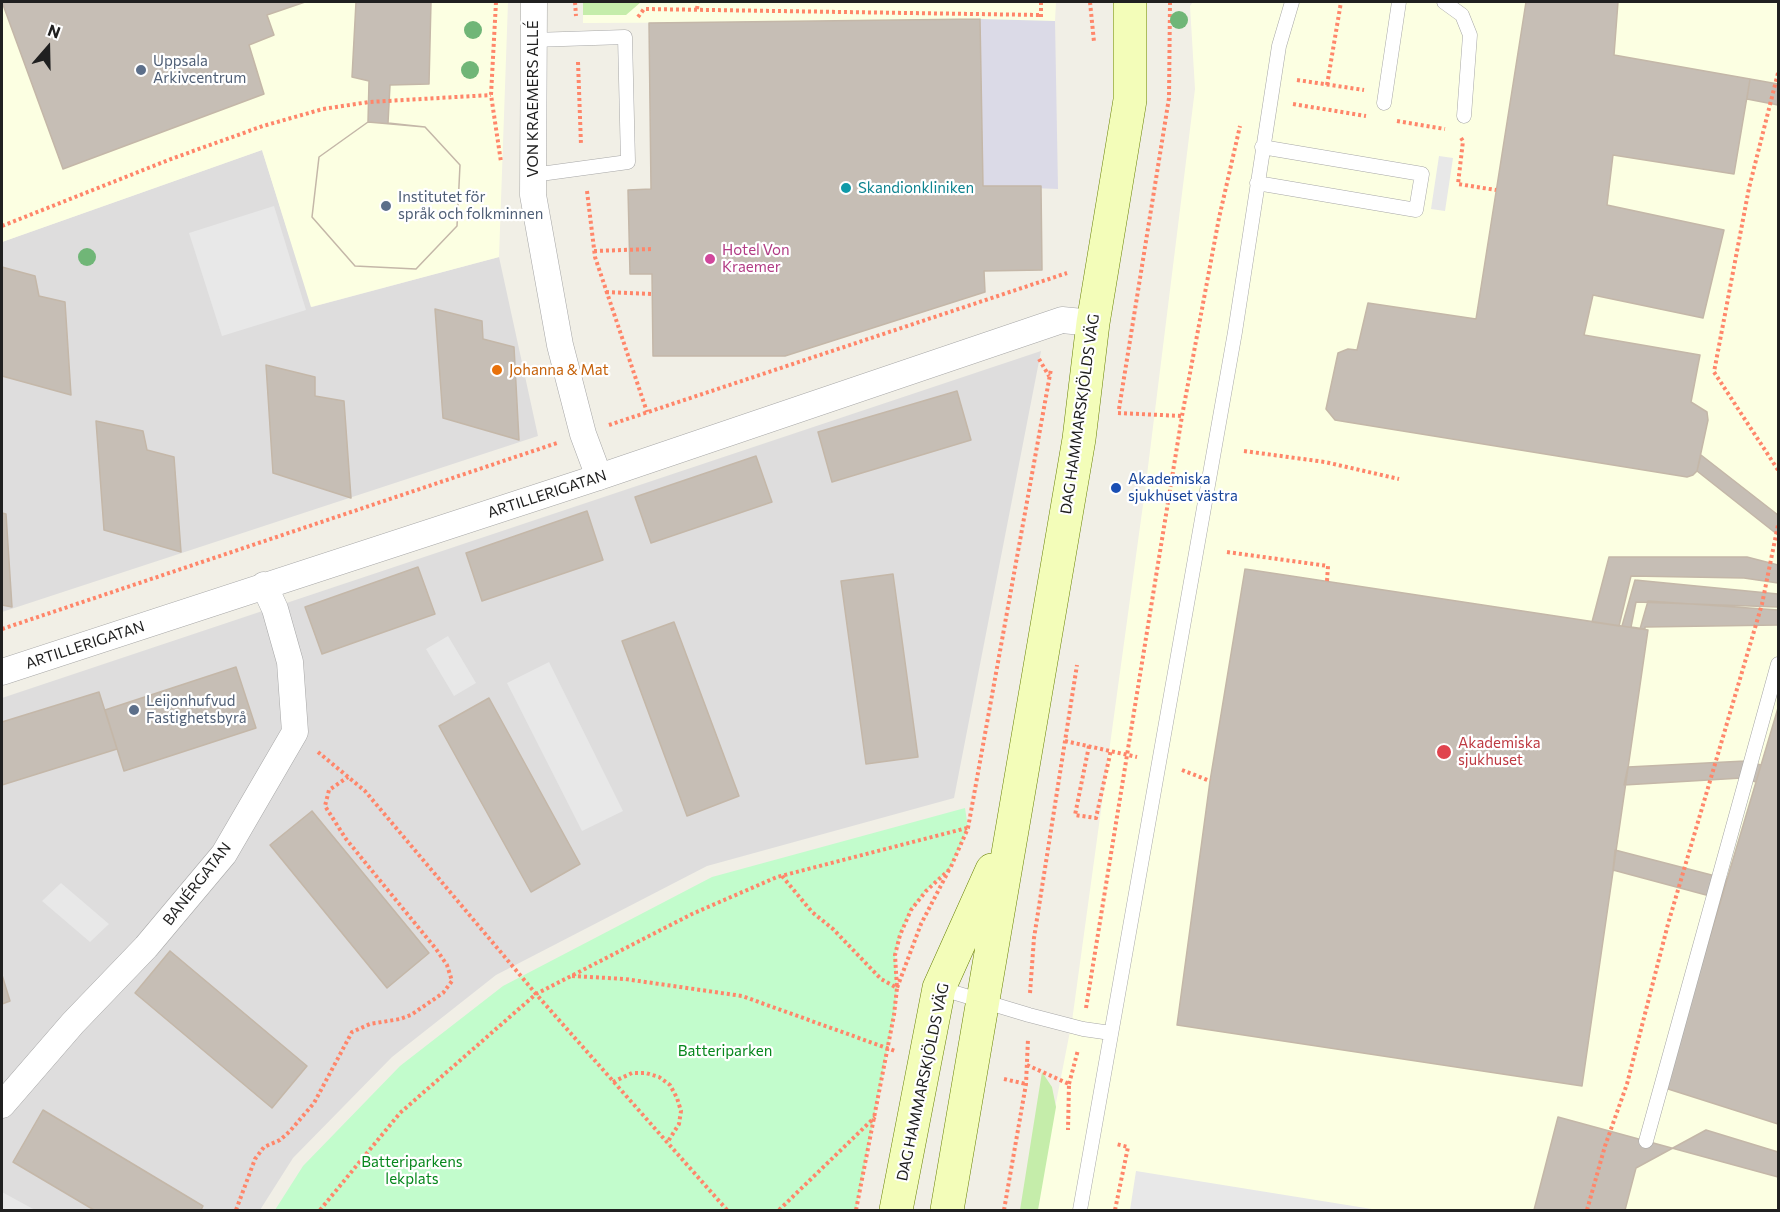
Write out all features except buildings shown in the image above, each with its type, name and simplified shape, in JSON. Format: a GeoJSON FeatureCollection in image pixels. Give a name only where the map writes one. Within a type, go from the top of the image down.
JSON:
{"type":"FeatureCollection","features":[{"type":"Feature","properties":{"kind":"street","name":"VON KRAEMERS ALLÉ"},"geometry":{"type":"LineString","coordinates":[[534,2],[533,195],[560,345],[583,434],[599,477]]}},
{"type":"Feature","properties":{"kind":"street","name":"DAG HAMMARSKJÖLDS VÄG"},"geometry":{"type":"LineString","coordinates":[[947,1210],[1079,439],[1077,322],[1131,100],[1130,2]]}},
{"type":"Feature","properties":{"kind":"street","name":"ARTILLERIGATAN"},"geometry":{"type":"LineString","coordinates":[[2,672],[1077,322]]}},
{"type":"Feature","properties":{"kind":"street"},"geometry":{"type":"LineString","coordinates":[[264,585],[275,609],[290,662],[295,732]]}},
{"type":"Feature","properties":{"kind":"street","name":"BANÉRGATAN"},"geometry":{"type":"LineString","coordinates":[[2,1105],[73,1023],[146,947],[224,854],[295,732]]}},
{"type":"Feature","properties":{"kind":"street","name":"DAG HAMMARSKJÖLDS VÄG"},"geometry":{"type":"LineString","coordinates":[[896,1210],[927,1062],[939,988],[1013,825]]}},
{"type":"Feature","properties":{"kind":"lane"},"geometry":{"type":"LineString","coordinates":[[1080,1210],[1235,332],[1279,45],[1292,2]]}},
{"type":"Feature","properties":{"kind":"lane"},"geometry":{"type":"LineString","coordinates":[[1384,103],[1400,2]]}},
{"type":"Feature","properties":{"kind":"lane"},"geometry":{"type":"LineString","coordinates":[[1444,2],[1462,15],[1470,35],[1464,116]]}},
{"type":"Feature","properties":{"kind":"lane"},"geometry":{"type":"LineString","coordinates":[[533,39],[625,37],[628,162],[533,175]]}},
{"type":"Feature","properties":{"kind":"lane"},"geometry":{"type":"LineString","coordinates":[[1257,183],[1416,210],[1422,174],[1262,147]]}},
{"type":"Feature","properties":{"kind":"lane"},"geometry":{"type":"LineString","coordinates":[[1646,1141],[1779,664]]}},
{"type":"Feature","properties":{"kind":"lane"},"geometry":{"type":"LineString","coordinates":[[939,988],[1029,1015],[1083,1029],[1111,1033]]}},
{"type":"Feature","properties":{"kind":"path"},"geometry":{"type":"LineString","coordinates":[[575,2],[584,168],[594,251],[647,412]]}},
{"type":"Feature","properties":{"kind":"path"},"geometry":{"type":"LineString","coordinates":[[698,2],[698,9]]}},
{"type":"Feature","properties":{"kind":"path"},"geometry":{"type":"LineString","coordinates":[[1041,2],[1041,20]]}},
{"type":"Feature","properties":{"kind":"path"},"geometry":{"type":"LineString","coordinates":[[1116,424],[1169,98],[1170,2]]}},
{"type":"Feature","properties":{"kind":"path"},"geometry":{"type":"LineString","coordinates":[[1327,85],[1341,2]]}},
{"type":"Feature","properties":{"kind":"path"},"geometry":{"type":"LineString","coordinates":[[625,37],[644,9],[1041,15]]}},
{"type":"Feature","properties":{"kind":"path"},"geometry":{"type":"LineString","coordinates":[[1779,73],[1749,188],[1714,372],[1779,470]]}},
{"type":"Feature","properties":{"kind":"path"},"geometry":{"type":"LineString","coordinates":[[1296,79],[1365,90]]}},
{"type":"Feature","properties":{"kind":"path"},"geometry":{"type":"LineString","coordinates":[[2,226],[171,159],[263,126],[323,109],[369,102],[491,95]]}},
{"type":"Feature","properties":{"kind":"path"},"geometry":{"type":"LineString","coordinates":[[1292,104],[1374,118]]}},
{"type":"Feature","properties":{"kind":"path"},"geometry":{"type":"LineString","coordinates":[[1069,1084],[1083,1029],[1125,754],[1182,416],[1219,218],[1242,119]]}},
{"type":"Feature","properties":{"kind":"path"},"geometry":{"type":"LineString","coordinates":[[1386,120],[1456,131],[1463,141],[1458,184],[1496,190]]}},
{"type":"Feature","properties":{"kind":"path"},"geometry":{"type":"LineString","coordinates":[[594,251],[652,249]]}},
{"type":"Feature","properties":{"kind":"path"},"geometry":{"type":"LineString","coordinates":[[2,629],[1067,273]]}},
{"type":"Feature","properties":{"kind":"path"},"geometry":{"type":"LineString","coordinates":[[606,292],[652,294]]}},
{"type":"Feature","properties":{"kind":"path"},"geometry":{"type":"LineString","coordinates":[[897,988],[921,924],[968,828],[1077,322]]}},
{"type":"Feature","properties":{"kind":"path"},"geometry":{"type":"LineString","coordinates":[[1118,412],[1182,416]]}},
{"type":"Feature","properties":{"kind":"path"},"geometry":{"type":"LineString","coordinates":[[1244,451],[1325,462],[1399,479]]}},
{"type":"Feature","properties":{"kind":"path"},"geometry":{"type":"LineString","coordinates":[[1587,1210],[1605,1146],[1627,1084],[1668,924],[1762,604],[1779,525]]}},
{"type":"Feature","properties":{"kind":"path"},"geometry":{"type":"LineString","coordinates":[[1227,552],[1328,566],[1327,582]]}},
{"type":"Feature","properties":{"kind":"path"},"geometry":{"type":"LineString","coordinates":[[1004,1210],[1026,1084],[1034,938],[1078,659]]}},
{"type":"Feature","properties":{"kind":"path"},"geometry":{"type":"LineString","coordinates":[[295,732],[365,791],[536,994],[727,1210]]}},
{"type":"Feature","properties":{"kind":"path"},"geometry":{"type":"LineString","coordinates":[[1065,741],[1111,750],[1096,818],[1075,815],[1089,746]]}},
{"type":"Feature","properties":{"kind":"path"},"geometry":{"type":"LineString","coordinates":[[1159,762],[1210,781]]}},
{"type":"Feature","properties":{"kind":"path"},"geometry":{"type":"LineString","coordinates":[[236,1210],[255,1159],[264,1147],[280,1140],[290,1131],[314,1103],[352,1032],[370,1024],[411,1015],[443,993],[452,981],[447,965],[436,949],[386,884],[346,839],[325,806],[329,790],[348,777]]}},
{"type":"Feature","properties":{"kind":"path"},"geometry":{"type":"LineString","coordinates":[[320,1210],[400,1113],[536,994],[692,914],[782,876],[968,828]]}},
{"type":"Feature","properties":{"kind":"path"},"geometry":{"type":"LineString","coordinates":[[856,1210],[888,1048],[897,988],[895,955],[911,910],[926,891],[950,868]]}},
{"type":"Feature","properties":{"kind":"path"},"geometry":{"type":"LineString","coordinates":[[782,876],[812,912],[833,929],[880,979],[897,988]]}},
{"type":"Feature","properties":{"kind":"path"},"geometry":{"type":"LineString","coordinates":[[571,976],[625,979],[742,996],[927,1062]]}},
{"type":"Feature","properties":{"kind":"path"},"geometry":{"type":"LineString","coordinates":[[969,1072],[1026,1084]]}},
{"type":"Feature","properties":{"kind":"path"},"geometry":{"type":"LineString","coordinates":[[613,1082],[632,1073],[646,1073],[659,1077],[670,1085],[681,1111],[679,1124],[667,1143]]}},
{"type":"Feature","properties":{"kind":"path"},"geometry":{"type":"LineString","coordinates":[[779,1210],[875,1117]]}},
{"type":"Feature","properties":{"kind":"shaded area"},"geometry":{"type":"Polygon","coordinates":[[[2,2],[508,2],[499,257],[311,307],[262,150],[2,242],[2,2]]]}},
{"type":"Feature","properties":{"kind":"shaded area"},"geometry":{"type":"Polygon","coordinates":[[[583,2],[1056,2],[1055,21],[583,23],[583,2]]]}},
{"type":"Feature","properties":{"kind":"shaded area","name":"Akademiska sjukhuset"},"geometry":{"type":"Polygon","coordinates":[[[1193,2],[1778,2],[1778,1210],[1035,1210],[1072,1021],[1146,483],[1195,89],[1190,6],[1193,2]]]}},
{"type":"Feature","properties":{"kind":"shaded area"},"geometry":{"type":"Polygon","coordinates":[[[980,19],[1055,21],[1058,189],[983,186],[980,19]]]}},
{"type":"Feature","properties":{"kind":"shaded area"},"geometry":{"type":"Polygon","coordinates":[[[262,150],[312,307],[499,257],[538,436],[2,612],[2,242],[262,150]]]}},
{"type":"Feature","properties":{"kind":"shaded area"},"geometry":{"type":"Polygon","coordinates":[[[1439,156],[1453,158],[1445,211],[1431,209],[1439,156]]]}},
{"type":"Feature","properties":{"kind":"shaded area"},"geometry":{"type":"Polygon","coordinates":[[[274,206],[306,310],[222,336],[189,233],[274,206]]]}},
{"type":"Feature","properties":{"kind":"shaded area"},"geometry":{"type":"Polygon","coordinates":[[[1041,351],[954,798],[707,866],[496,975],[392,1057],[293,1158],[260,1210],[2,1210],[2,698],[1041,351]]]}},
{"type":"Feature","properties":{"kind":"shaded area"},"geometry":{"type":"Polygon","coordinates":[[[448,636],[476,683],[454,696],[426,649],[448,636]]]}},
{"type":"Feature","properties":{"kind":"shaded area"},"geometry":{"type":"Polygon","coordinates":[[[549,662],[623,811],[582,831],[507,683],[549,662]]]}},
{"type":"Feature","properties":{"kind":"shaded area"},"geometry":{"type":"Polygon","coordinates":[[[61,883],[109,924],[90,942],[42,901],[61,883]]]}},
{"type":"Feature","properties":{"kind":"shaded area"},"geometry":{"type":"Polygon","coordinates":[[[1136,1171],[1378,1210],[1130,1210],[1136,1171]]]}},
{"type":"Feature","properties":{"kind":"shaded area"},"geometry":{"type":"Polygon","coordinates":[[[2,1192],[35,1210],[2,1210],[2,1192]]]}},
{"type":"Feature","properties":{"kind":"green space"},"geometry":{"type":"Polygon","coordinates":[[[583,2],[641,2],[626,15],[583,15],[583,2]]]}},
{"type":"Feature","properties":{"kind":"green space","name":"Batteriparken"},"geometry":{"type":"Polygon","coordinates":[[[965,808],[968,828],[950,869],[926,891],[911,910],[900,935],[895,955],[897,988],[894,1015],[856,1210],[275,1210],[303,1166],[400,1066],[503,986],[712,877],[965,808]]]}},
{"type":"Feature","properties":{"kind":"green space"},"geometry":{"type":"Polygon","coordinates":[[[1042,1072],[1052,1087],[1056,1107],[1038,1210],[1020,1210],[1042,1072]]]}},
{"type":"Feature","properties":{"kind":"place","name":"Uppsala Arkivcentrum"},"geometry":{"type":"Point","coordinates":[141,70]}},
{"type":"Feature","properties":{"kind":"place","name":"Skandionkliniken"},"geometry":{"type":"Point","coordinates":[846,188]}},
{"type":"Feature","properties":{"kind":"place","name":"Institutet för språk och folkminnen"},"geometry":{"type":"Point","coordinates":[386,206]}},
{"type":"Feature","properties":{"kind":"place","name":"Hotel Von Kraemer"},"geometry":{"type":"Point","coordinates":[710,259]}},
{"type":"Feature","properties":{"kind":"place","name":"Johanna & Mat"},"geometry":{"type":"Point","coordinates":[497,370]}},
{"type":"Feature","properties":{"kind":"place","name":"Akademiska sjukhuset västra"},"geometry":{"type":"Point","coordinates":[1116,488]}},
{"type":"Feature","properties":{"kind":"place","name":"Leijonhufvud Fastighetsbyrå"},"geometry":{"type":"Point","coordinates":[134,710]}},
{"type":"Feature","properties":{"kind":"place","name":"Akademiska sjukhuset"},"geometry":{"type":"Point","coordinates":[1444,752]}},
{"type":"Feature","properties":{"kind":"park label","name":"Batteriparkens lekplats"},"geometry":{"type":"Point","coordinates":[412,1170]}}]}
